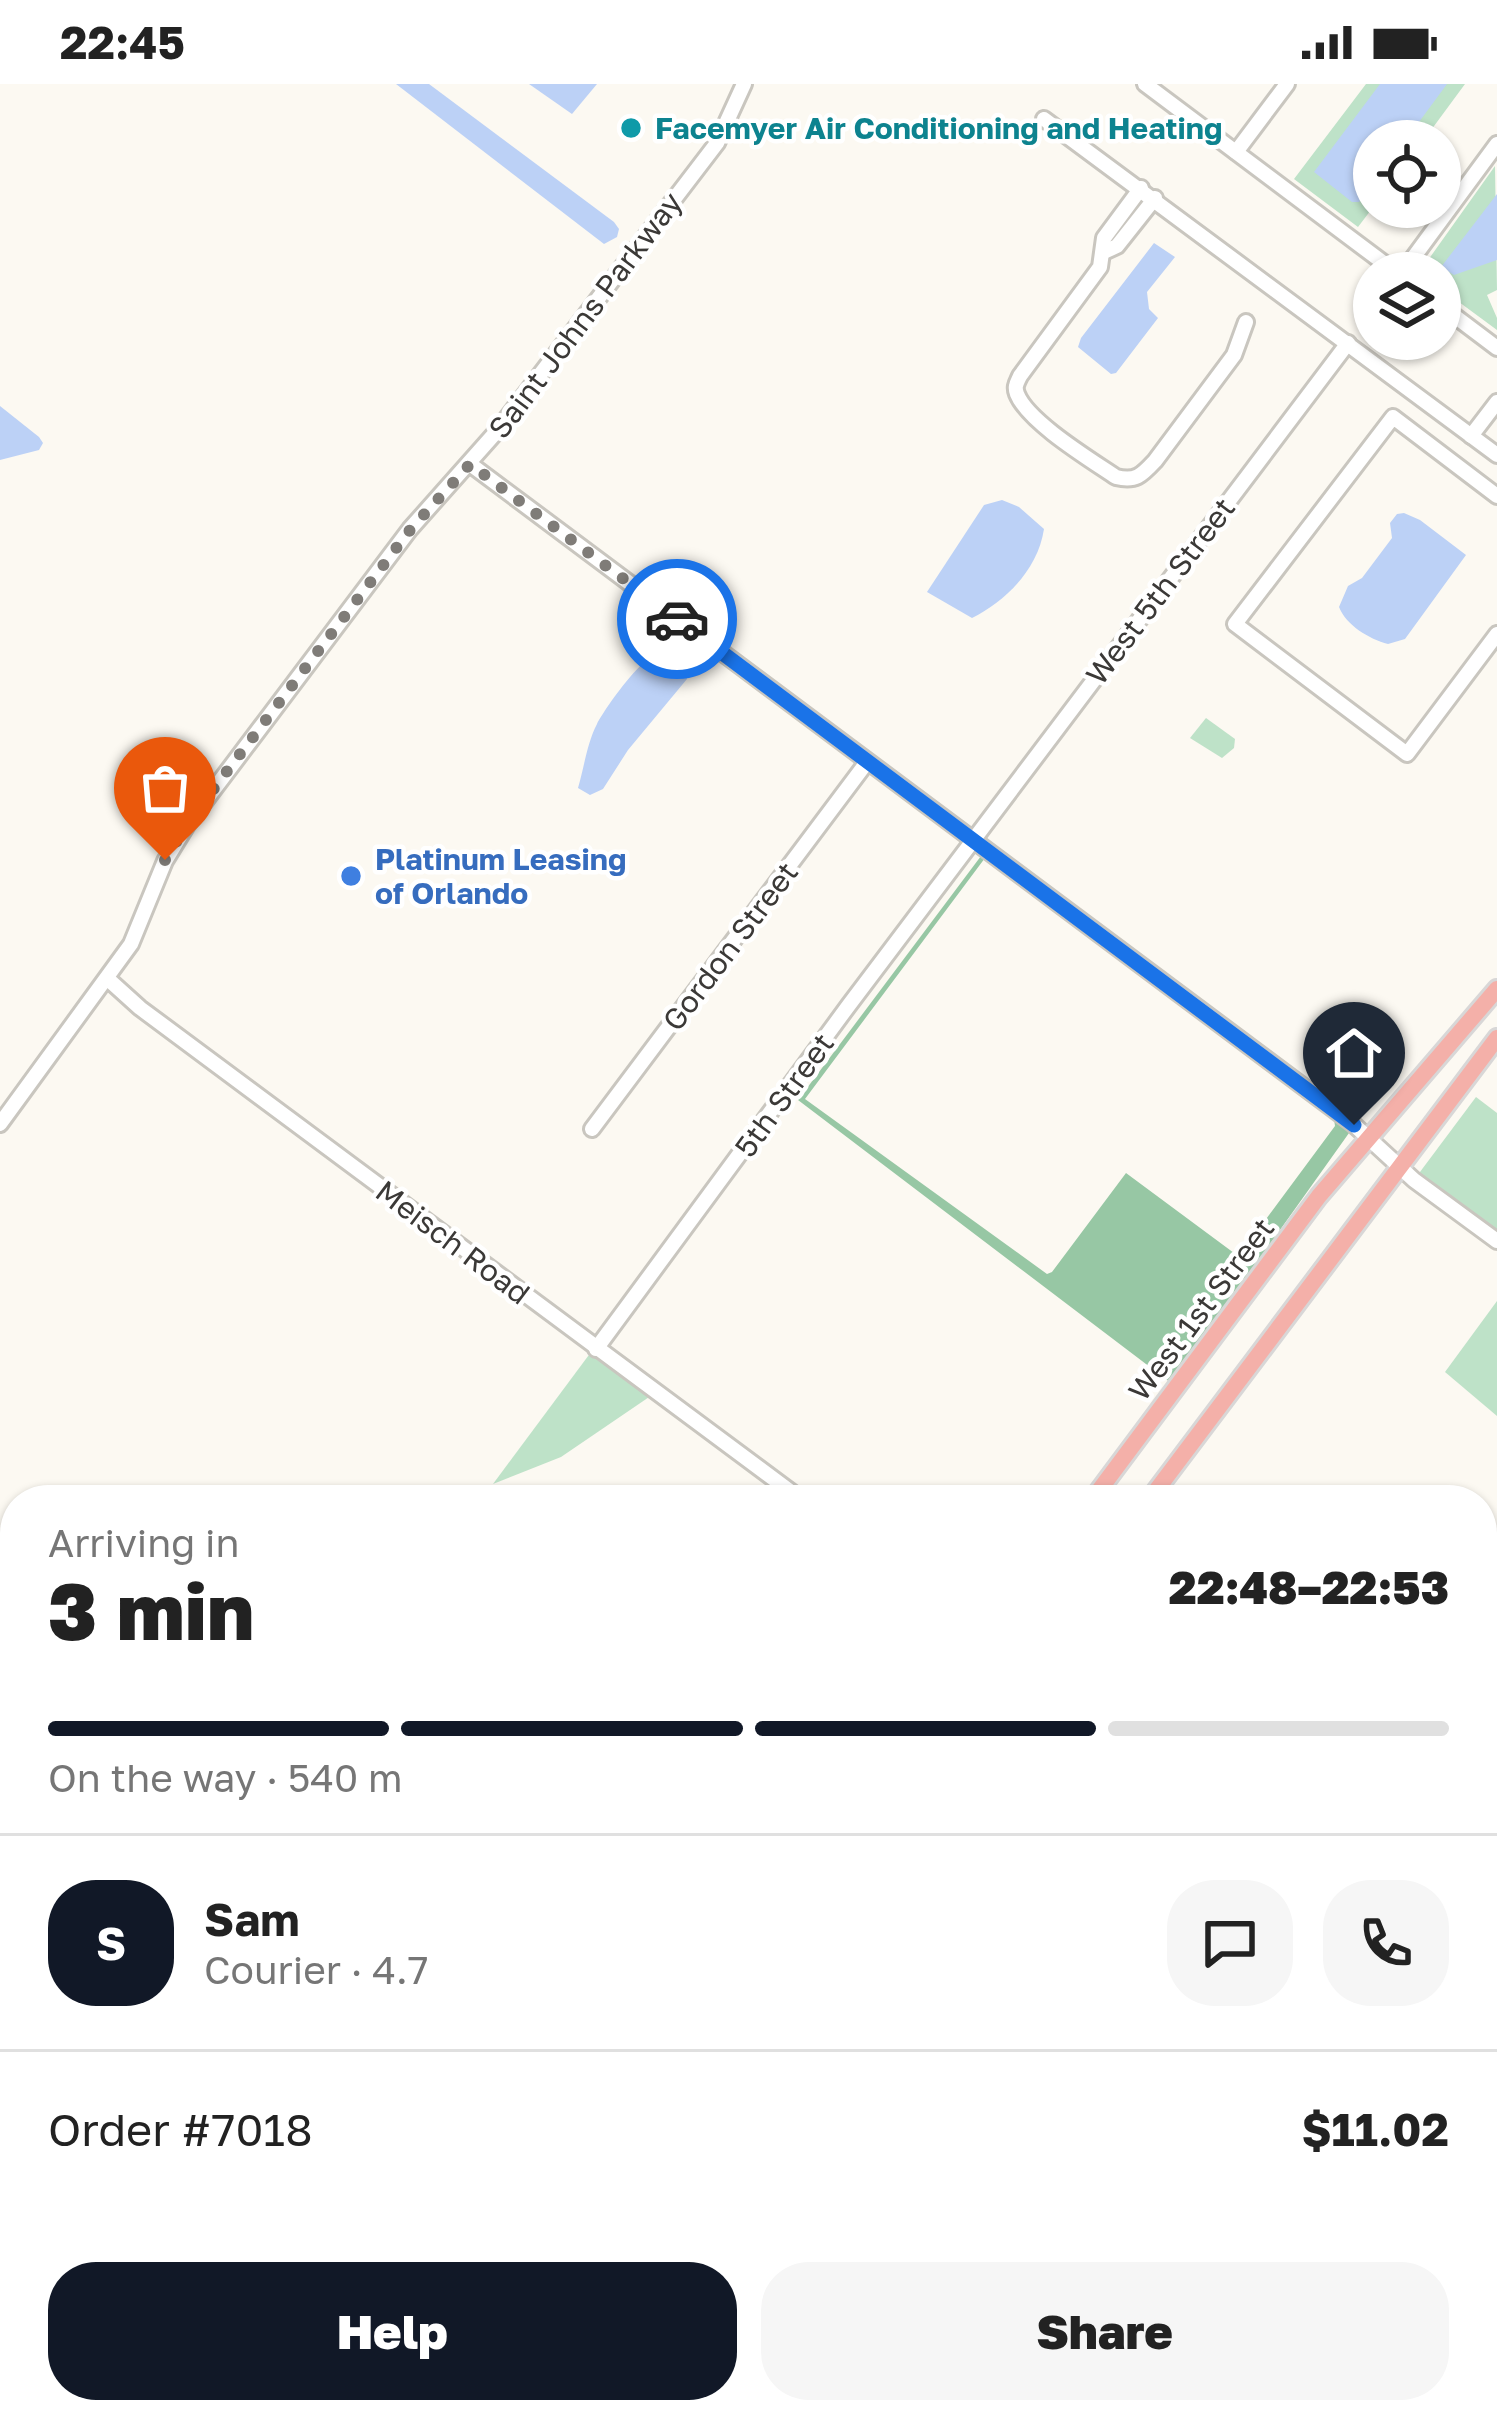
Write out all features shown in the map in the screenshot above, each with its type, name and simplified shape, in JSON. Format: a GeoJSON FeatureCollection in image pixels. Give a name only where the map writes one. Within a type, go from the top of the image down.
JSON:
{"type":"FeatureCollection","features":[{"type":"Feature","properties":{"kind":"main road","name":"West 1st Street"},"geometry":{"type":"LineString","coordinates":[[1104,1485],[1367,1137],[1497,989]]}},
{"type":"Feature","properties":{"kind":"main road"},"geometry":{"type":"LineString","coordinates":[[1160,1485],[1497,1038]]}},
{"type":"Feature","properties":{"kind":"street","name":"Saint Johns Parkway"},"geometry":{"type":"LineString","coordinates":[[0,1124],[109,980],[187,824],[410,530],[470,464],[717,142],[744,84]]}},
{"type":"Feature","properties":{"kind":"street"},"geometry":{"type":"LineString","coordinates":[[1145,84],[1372,252]]}},
{"type":"Feature","properties":{"kind":"street"},"geometry":{"type":"LineString","coordinates":[[1236,152],[1287,84]]}},
{"type":"Feature","properties":{"kind":"street"},"geometry":{"type":"LineString","coordinates":[[1044,119],[1492,451],[1497,433]]}},
{"type":"Feature","properties":{"kind":"street"},"geometry":{"type":"LineString","coordinates":[[1416,252],[1497,144]]}},
{"type":"Feature","properties":{"kind":"street"},"geometry":{"type":"LineString","coordinates":[[1122,227],[1141,188]]}},
{"type":"Feature","properties":{"kind":"street"},"geometry":{"type":"LineString","coordinates":[[1155,198],[1104,238],[1100,267],[1020,376],[1016,390],[1039,420],[1116,477],[1130,481],[1155,461],[1234,355],[1246,322]]}},
{"type":"Feature","properties":{"kind":"street"},"geometry":{"type":"LineString","coordinates":[[1461,320],[1497,347]]}},
{"type":"Feature","properties":{"kind":"street","name":"West 5th Street"},"geometry":{"type":"LineString","coordinates":[[974,842],[1348,343]]}},
{"type":"Feature","properties":{"kind":"street"},"geometry":{"type":"LineString","coordinates":[[1471,436],[1497,402]]}},
{"type":"Feature","properties":{"kind":"street"},"geometry":{"type":"LineString","coordinates":[[1497,496],[1393,417],[1235,624],[1406,754],[1497,634]]}},
{"type":"Feature","properties":{"kind":"street"},"geometry":{"type":"LineString","coordinates":[[470,464],[1367,1137],[1497,1241]]}},
{"type":"Feature","properties":{"kind":"street","name":"Gordon Street"},"geometry":{"type":"LineString","coordinates":[[592,1129],[867,762]]}},
{"type":"Feature","properties":{"kind":"street","name":"5th Street"},"geometry":{"type":"LineString","coordinates":[[596,1349],[974,842]]}},
{"type":"Feature","properties":{"kind":"street","name":"Meisch Road"},"geometry":{"type":"LineString","coordinates":[[109,980],[782,1485]]}},
{"type":"Feature","properties":{"kind":"green space"},"geometry":{"type":"Polygon","coordinates":[[[1366,84],[1465,84],[1438,120],[1353,120],[1353,223],[1294,179],[1366,84]]]}},
{"type":"Feature","properties":{"kind":"green space"},"geometry":{"type":"Polygon","coordinates":[[[1495,166],[1497,290],[1487,295],[1497,330],[1461,303],[1461,252],[1434,252],[1451,228],[1461,228],[1461,214],[1495,166]]]}},
{"type":"Feature","properties":{"kind":"green space"},"geometry":{"type":"Polygon","coordinates":[[[1206,718],[1235,739],[1234,748],[1222,758],[1190,738],[1206,718]]]}},
{"type":"Feature","properties":{"kind":"green space"},"geometry":{"type":"Polygon","coordinates":[[[984,852],[1354,1126],[1171,1383],[798,1100],[984,852]],[[985,858],[805,1099],[1047,1274],[1126,1173],[1234,1253],[1241,1253],[1335,1126],[1334,1119],[985,858]]]}},
{"type":"Feature","properties":{"kind":"green space"},"geometry":{"type":"Polygon","coordinates":[[[1476,1097],[1497,1113],[1497,1243],[1414,1180],[1476,1097]]]}},
{"type":"Feature","properties":{"kind":"green space"},"geometry":{"type":"Polygon","coordinates":[[[1497,1301],[1497,1416],[1445,1372],[1497,1301]]]}},
{"type":"Feature","properties":{"kind":"green space"},"geometry":{"type":"Polygon","coordinates":[[[600,1340],[660,1386],[655,1393],[561,1457],[493,1484],[600,1340]]]}},
{"type":"Feature","properties":{"kind":"water"},"geometry":{"type":"Polygon","coordinates":[[[396,84],[429,84],[614,222],[617,237],[604,244],[396,84]]]}},
{"type":"Feature","properties":{"kind":"water"},"geometry":{"type":"Polygon","coordinates":[[[529,84],[597,84],[572,114],[529,84]]]}},
{"type":"Feature","properties":{"kind":"water"},"geometry":{"type":"Polygon","coordinates":[[[1380,84],[1447,84],[1420,120],[1353,120],[1380,84]]]}},
{"type":"Feature","properties":{"kind":"water"},"geometry":{"type":"Polygon","coordinates":[[[1353,120],[1353,202],[1314,172],[1353,120]]]}},
{"type":"Feature","properties":{"kind":"water"},"geometry":{"type":"Polygon","coordinates":[[[1497,194],[1497,260],[1461,273],[1461,252],[1453,252],[1497,194]]]}},
{"type":"Feature","properties":{"kind":"water"},"geometry":{"type":"Polygon","coordinates":[[[1154,243],[1175,257],[1147,292],[1149,309],[1158,318],[1111,374],[1078,347],[1154,243]]]}},
{"type":"Feature","properties":{"kind":"water"},"geometry":{"type":"Polygon","coordinates":[[[0,406],[39,437],[43,443],[39,450],[0,460],[0,406]]]}},
{"type":"Feature","properties":{"kind":"water"},"geometry":{"type":"Polygon","coordinates":[[[1002,500],[1019,507],[1044,529],[1041,544],[1018,582],[972,618],[927,592],[984,505],[1002,500]]]}},
{"type":"Feature","properties":{"kind":"water"},"geometry":{"type":"Polygon","coordinates":[[[1404,513],[1466,555],[1405,639],[1388,644],[1359,630],[1339,607],[1348,586],[1362,578],[1392,538],[1390,523],[1404,513]]]}},
{"type":"Feature","properties":{"kind":"water"},"geometry":{"type":"Polygon","coordinates":[[[665,649],[686,663],[687,679],[628,750],[603,789],[590,795],[578,788],[597,724],[637,669],[665,649]]]}},
{"type":"Feature","properties":{"kind":"way so far"},"geometry":{"type":"LineString","coordinates":[[165,860],[187,824],[388,558],[470,464],[677,619]]}},
{"type":"Feature","properties":{"kind":"place","name":"Facemyer Air Conditioning and Heating"},"geometry":{"type":"Point","coordinates":[631,128]}},
{"type":"Feature","properties":{"kind":"place","name":"Platinum Leasing of Orlando"},"geometry":{"type":"Point","coordinates":[351,876]}},
{"type":"Feature","properties":{"kind":"route"},"geometry":{"type":"LineString","coordinates":[[677,619],[1354,1125]]}}]}
